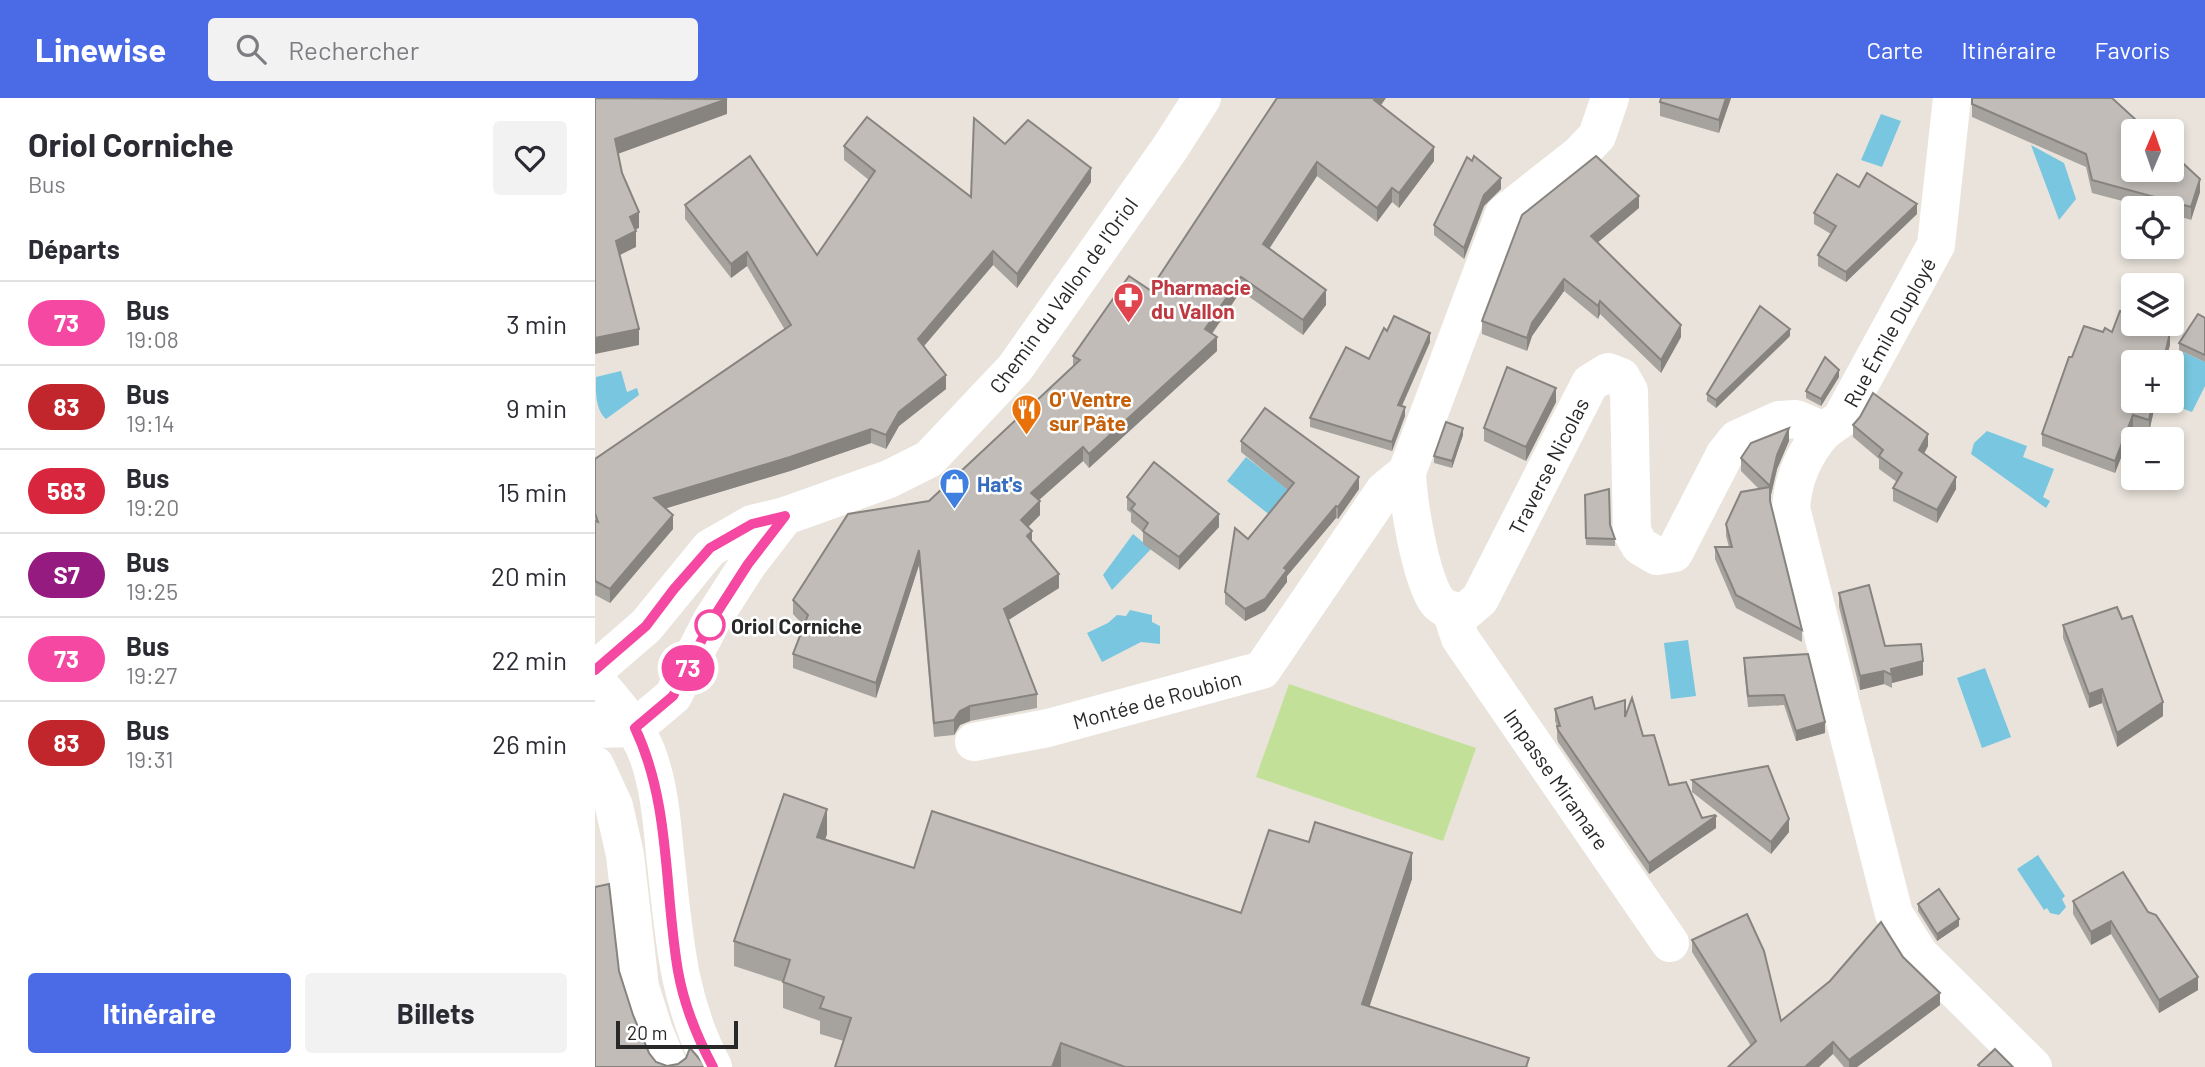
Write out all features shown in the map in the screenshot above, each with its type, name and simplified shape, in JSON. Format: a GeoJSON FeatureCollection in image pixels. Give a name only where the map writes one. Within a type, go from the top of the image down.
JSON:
{"type":"FeatureCollection","features":[{"type":"Feature","properties":{"kind":"street","name":"Chemin du Vallon de l'Oriol"},"geometry":{"type":"LineString","coordinates":[[595,670],[646,626],[710,548],[752,524],[785,516],[890,479],[929,459],[1015,368],[1170,148],[1202,98]]}},
{"type":"Feature","properties":{"kind":"street"},"geometry":{"type":"LineString","coordinates":[[1451,611],[1437,602],[1428,582],[1408,502],[1407,472],[1504,214],[1580,155],[1597,136],[1610,98]]}},
{"type":"Feature","properties":{"kind":"street","name":"Rue Émile Duployé"},"geometry":{"type":"LineString","coordinates":[[1824,431],[1841,419],[1936,245],[1952,98]]}},
{"type":"Feature","properties":{"kind":"street","name":"Traverse Nicolas"},"geometry":{"type":"LineString","coordinates":[[1451,611],[1465,612],[1480,599],[1590,383],[1608,372],[1621,377],[1629,391],[1632,532],[1640,546],[1657,556],[1674,553],[1725,454],[1737,439],[1779,420],[1796,419],[1824,431]]}},
{"type":"Feature","properties":{"kind":"street"},"geometry":{"type":"LineString","coordinates":[[1824,431],[1812,444],[1793,484],[1791,508],[1894,914],[1919,954],[2033,1067]]}},
{"type":"Feature","properties":{"kind":"street","name":"Montée de Roubion"},"geometry":{"type":"LineString","coordinates":[[974,742],[1048,728],[1262,670],[1384,491],[1407,472]]}},
{"type":"Feature","properties":{"kind":"street"},"geometry":{"type":"LineString","coordinates":[[595,729],[635,728],[673,696],[712,620],[748,564],[785,516]]}},
{"type":"Feature","properties":{"kind":"street","name":"Impasse Miramare"},"geometry":{"type":"LineString","coordinates":[[1451,611],[1460,638],[1670,943]]}},
{"type":"Feature","properties":{"kind":"street"},"geometry":{"type":"LineString","coordinates":[[595,679],[635,728],[648,755],[660,806],[678,972],[690,1018],[713,1067]]}},
{"type":"Feature","properties":{"kind":"street"},"geometry":{"type":"LineString","coordinates":[[595,765],[614,806],[625,855],[640,988],[654,1031],[670,1067]]}},
{"type":"Feature","properties":{"kind":"green space"},"geometry":{"type":"Polygon","coordinates":[[[1289,684],[1476,748],[1443,841],[1256,777],[1289,684]]]}},
{"type":"Feature","properties":{"kind":"water"},"geometry":{"type":"Polygon","coordinates":[[[1881,114],[1901,121],[1882,167],[1861,160],[1881,114]]]}},
{"type":"Feature","properties":{"kind":"water"},"geometry":{"type":"Polygon","coordinates":[[[2031,145],[2064,163],[2076,199],[2059,220],[2031,145]]]}},
{"type":"Feature","properties":{"kind":"water"},"geometry":{"type":"Polygon","coordinates":[[[2184,352],[2205,362],[2205,386],[2192,412],[2184,409],[2184,352]]]}},
{"type":"Feature","properties":{"kind":"water"},"geometry":{"type":"Polygon","coordinates":[[[621,371],[627,392],[637,388],[639,395],[606,419],[598,405],[596,377],[621,371]]]}},
{"type":"Feature","properties":{"kind":"water"},"geometry":{"type":"Polygon","coordinates":[[[1987,431],[2027,446],[2023,457],[2054,469],[2043,497],[2050,501],[2046,508],[1971,454],[1974,443],[1987,431]]]}},
{"type":"Feature","properties":{"kind":"water"},"geometry":{"type":"Polygon","coordinates":[[[1246,457],[1290,491],[1271,516],[1227,481],[1246,457]]]}},
{"type":"Feature","properties":{"kind":"water"},"geometry":{"type":"Polygon","coordinates":[[[1133,534],[1151,549],[1112,590],[1103,575],[1133,534]]]}},
{"type":"Feature","properties":{"kind":"water"},"geometry":{"type":"Polygon","coordinates":[[[1130,610],[1152,615],[1152,622],[1160,626],[1160,644],[1141,642],[1102,662],[1087,633],[1108,623],[1117,615],[1126,616],[1130,610]]]}},
{"type":"Feature","properties":{"kind":"water"},"geometry":{"type":"Polygon","coordinates":[[[1688,640],[1696,696],[1671,699],[1664,643],[1688,640]]]}},
{"type":"Feature","properties":{"kind":"water"},"geometry":{"type":"Polygon","coordinates":[[[1985,668],[2011,737],[1982,748],[1957,678],[1985,668]]]}},
{"type":"Feature","properties":{"kind":"water"},"geometry":{"type":"Polygon","coordinates":[[[2038,855],[2065,896],[2062,899],[2066,907],[2059,915],[2050,913],[2047,908],[2044,910],[2017,869],[2038,855]]]}},
{"type":"Feature","properties":{"kind":"building"},"geometry":{"type":"Polygon","coordinates":[[[595,98],[727,99],[615,139],[622,173],[639,212],[630,217],[636,231],[616,241],[639,329],[595,338],[595,98]]]}},
{"type":"Feature","properties":{"kind":"building"},"geometry":{"type":"Polygon","coordinates":[[[1277,98],[1376,98],[1374,100],[1434,147],[1399,193],[1392,188],[1377,208],[1317,162],[1263,244],[1326,290],[1303,320],[1241,277],[1205,329],[1217,337],[1089,454],[1083,447],[1031,493],[1040,501],[1021,520],[1032,531],[1027,536],[1059,574],[1004,609],[1037,694],[970,706],[960,711],[954,720],[934,723],[919,550],[876,683],[793,654],[808,615],[793,600],[848,514],[929,501],[1080,360],[1073,356],[1129,276],[1150,290],[1277,98]]]}},
{"type":"Feature","properties":{"kind":"building"},"geometry":{"type":"Polygon","coordinates":[[[1661,98],[1726,98],[1719,120],[1660,102],[1661,98]]]}},
{"type":"Feature","properties":{"kind":"building"},"geometry":{"type":"Polygon","coordinates":[[[1972,98],[2112,98],[2135,119],[2121,119],[2121,182],[2184,182],[2184,164],[2200,179],[2191,207],[2184,205],[2184,196],[2151,196],[2092,180],[2086,154],[1972,104],[1972,98]]]}},
{"type":"Feature","properties":{"kind":"building"},"geometry":{"type":"Polygon","coordinates":[[[867,117],[971,197],[974,118],[1005,144],[1028,120],[1091,168],[1017,274],[993,251],[918,339],[946,375],[899,412],[886,435],[871,429],[790,457],[654,498],[673,515],[610,589],[595,581],[595,521],[598,522],[595,513],[595,459],[791,325],[747,252],[731,264],[685,205],[750,156],[817,255],[875,171],[844,146],[867,117]]]}},
{"type":"Feature","properties":{"kind":"building"},"geometry":{"type":"Polygon","coordinates":[[[1474,156],[1501,178],[1484,195],[1464,248],[1434,225],[1467,157],[1472,161],[1474,156]]]}},
{"type":"Feature","properties":{"kind":"building"},"geometry":{"type":"Polygon","coordinates":[[[1596,156],[1639,196],[1591,236],[1681,325],[1661,360],[1600,301],[1598,306],[1564,279],[1532,323],[1527,338],[1482,321],[1522,215],[1596,156]]]}},
{"type":"Feature","properties":{"kind":"building"},"geometry":{"type":"Polygon","coordinates":[[[1867,173],[1917,204],[1846,272],[1818,255],[1836,226],[1814,213],[1837,174],[1859,187],[1867,173]]]}},
{"type":"Feature","properties":{"kind":"building"},"geometry":{"type":"Polygon","coordinates":[[[1760,306],[1790,329],[1716,400],[1707,394],[1760,306]]]}},
{"type":"Feature","properties":{"kind":"building"},"geometry":{"type":"Polygon","coordinates":[[[2120,311],[2121,336],[2169,336],[2166,350],[2121,350],[2121,413],[2150,413],[2149,420],[2133,415],[2128,427],[2121,427],[2121,446],[2115,461],[2042,434],[2069,357],[2072,357],[2084,326],[2103,332],[2105,328],[2112,332],[2120,311]]]}},
{"type":"Feature","properties":{"kind":"building"},"geometry":{"type":"Polygon","coordinates":[[[2198,314],[2205,318],[2205,355],[2179,343],[2198,314]]]}},
{"type":"Feature","properties":{"kind":"building"},"geometry":{"type":"Polygon","coordinates":[[[1394,316],[1430,333],[1398,405],[1405,407],[1392,442],[1310,418],[1346,347],[1369,359],[1384,328],[1387,331],[1394,316]]]}},
{"type":"Feature","properties":{"kind":"building"},"geometry":{"type":"Polygon","coordinates":[[[1825,357],[1839,370],[1821,399],[1806,391],[1825,357]]]}},
{"type":"Feature","properties":{"kind":"building"},"geometry":{"type":"Polygon","coordinates":[[[1507,367],[1556,388],[1526,447],[1484,428],[1507,367]]]}},
{"type":"Feature","properties":{"kind":"building"},"geometry":{"type":"Polygon","coordinates":[[[1873,393],[1928,434],[1919,450],[1956,477],[1937,510],[1893,488],[1902,473],[1879,456],[1883,450],[1853,425],[1873,393]]]}},
{"type":"Feature","properties":{"kind":"building"},"geometry":{"type":"Polygon","coordinates":[[[1265,408],[1359,477],[1338,507],[1336,506],[1284,568],[1287,570],[1265,599],[1245,609],[1225,592],[1235,528],[1248,539],[1294,483],[1241,441],[1265,408]]]}},
{"type":"Feature","properties":{"kind":"building"},"geometry":{"type":"Polygon","coordinates":[[[1446,422],[1463,428],[1452,461],[1434,456],[1446,422]]]}},
{"type":"Feature","properties":{"kind":"building"},"geometry":{"type":"Polygon","coordinates":[[[1789,428],[1777,455],[1770,486],[1741,458],[1751,443],[1789,428]]]}},
{"type":"Feature","properties":{"kind":"building"},"geometry":{"type":"Polygon","coordinates":[[[1154,462],[1219,514],[1179,557],[1143,531],[1148,523],[1131,509],[1135,504],[1127,497],[1154,462]]]}},
{"type":"Feature","properties":{"kind":"building"},"geometry":{"type":"Polygon","coordinates":[[[1770,487],[1770,501],[1802,630],[1736,595],[1715,547],[1732,547],[1726,524],[1741,492],[1770,487]]]}},
{"type":"Feature","properties":{"kind":"building"},"geometry":{"type":"Polygon","coordinates":[[[1609,489],[1610,525],[1615,539],[1586,538],[1585,495],[1609,489]]]}},
{"type":"Feature","properties":{"kind":"building"},"geometry":{"type":"Polygon","coordinates":[[[1869,585],[1885,646],[1921,644],[1923,661],[1891,669],[1892,675],[1884,671],[1860,676],[1839,593],[1869,585]]]}},
{"type":"Feature","properties":{"kind":"building"},"geometry":{"type":"Polygon","coordinates":[[[2117,607],[2122,619],[2132,616],[2163,702],[2117,733],[2102,689],[2089,694],[2063,625],[2117,607]]]}},
{"type":"Feature","properties":{"kind":"building"},"geometry":{"type":"Polygon","coordinates":[[[1808,654],[1825,722],[1796,731],[1784,695],[1748,696],[1744,658],[1808,654]]]}},
{"type":"Feature","properties":{"kind":"building"},"geometry":{"type":"Polygon","coordinates":[[[1592,697],[1595,709],[1625,700],[1625,717],[1632,698],[1643,736],[1654,735],[1669,785],[1686,782],[1702,818],[1716,816],[1649,863],[1558,730],[1557,726],[1560,726],[1555,709],[1592,697]]]}},
{"type":"Feature","properties":{"kind":"building"},"geometry":{"type":"Polygon","coordinates":[[[1768,766],[1789,819],[1771,842],[1692,780],[1768,766]]]}},
{"type":"Feature","properties":{"kind":"building"},"geometry":{"type":"Polygon","coordinates":[[[784,794],[827,809],[817,837],[914,868],[932,811],[1241,913],[1269,830],[1309,842],[1315,822],[1412,853],[1362,1004],[1529,1058],[1526,1067],[1125,1067],[1061,1043],[1052,1067],[835,1067],[851,1018],[820,1008],[824,997],[783,982],[790,960],[734,941],[784,794]]]}},
{"type":"Feature","properties":{"kind":"building"},"geometry":{"type":"Polygon","coordinates":[[[2123,872],[2148,912],[2156,915],[2198,977],[2159,1000],[2111,921],[2091,932],[2073,901],[2123,872]]]}},
{"type":"Feature","properties":{"kind":"building"},"geometry":{"type":"Polygon","coordinates":[[[609,884],[619,971],[649,1053],[656,1062],[667,1066],[678,1064],[686,1058],[690,1048],[704,1067],[595,1067],[595,887],[609,884]]]}},
{"type":"Feature","properties":{"kind":"building"},"geometry":{"type":"Polygon","coordinates":[[[1939,889],[1959,919],[1937,934],[1918,904],[1939,889]]]}},
{"type":"Feature","properties":{"kind":"building"},"geometry":{"type":"Polygon","coordinates":[[[1747,914],[1764,951],[1781,1021],[1830,981],[1881,922],[1903,957],[1940,993],[1849,1060],[1833,1042],[1805,1067],[1728,1067],[1756,1041],[1692,940],[1747,914]]]}},
{"type":"Feature","properties":{"kind":"building"},"geometry":{"type":"Polygon","coordinates":[[[1995,1049],[2013,1067],[1978,1065],[1995,1049]]]}},
{"type":"Feature","properties":{"kind":"bus line","name":"73"},"geometry":{"type":"LineString","coordinates":[[595,670],[646,626],[710,548],[752,524],[785,516],[748,564],[712,620],[673,696],[635,728],[648,755],[660,806],[678,972],[690,1018],[713,1067]]}},
{"type":"Feature","properties":{"kind":"place","name":"Pharmacie du Vallon"},"geometry":{"type":"Point","coordinates":[1128,325]}},
{"type":"Feature","properties":{"kind":"place","name":"O' Ventre sur Pâte"},"geometry":{"type":"Point","coordinates":[1026,437]}},
{"type":"Feature","properties":{"kind":"place","name":"Hat's"},"geometry":{"type":"Point","coordinates":[954,510]}},
{"type":"Feature","properties":{"kind":"place","name":"Oriol Corniche"},"geometry":{"type":"Point","coordinates":[710,625]}}]}
